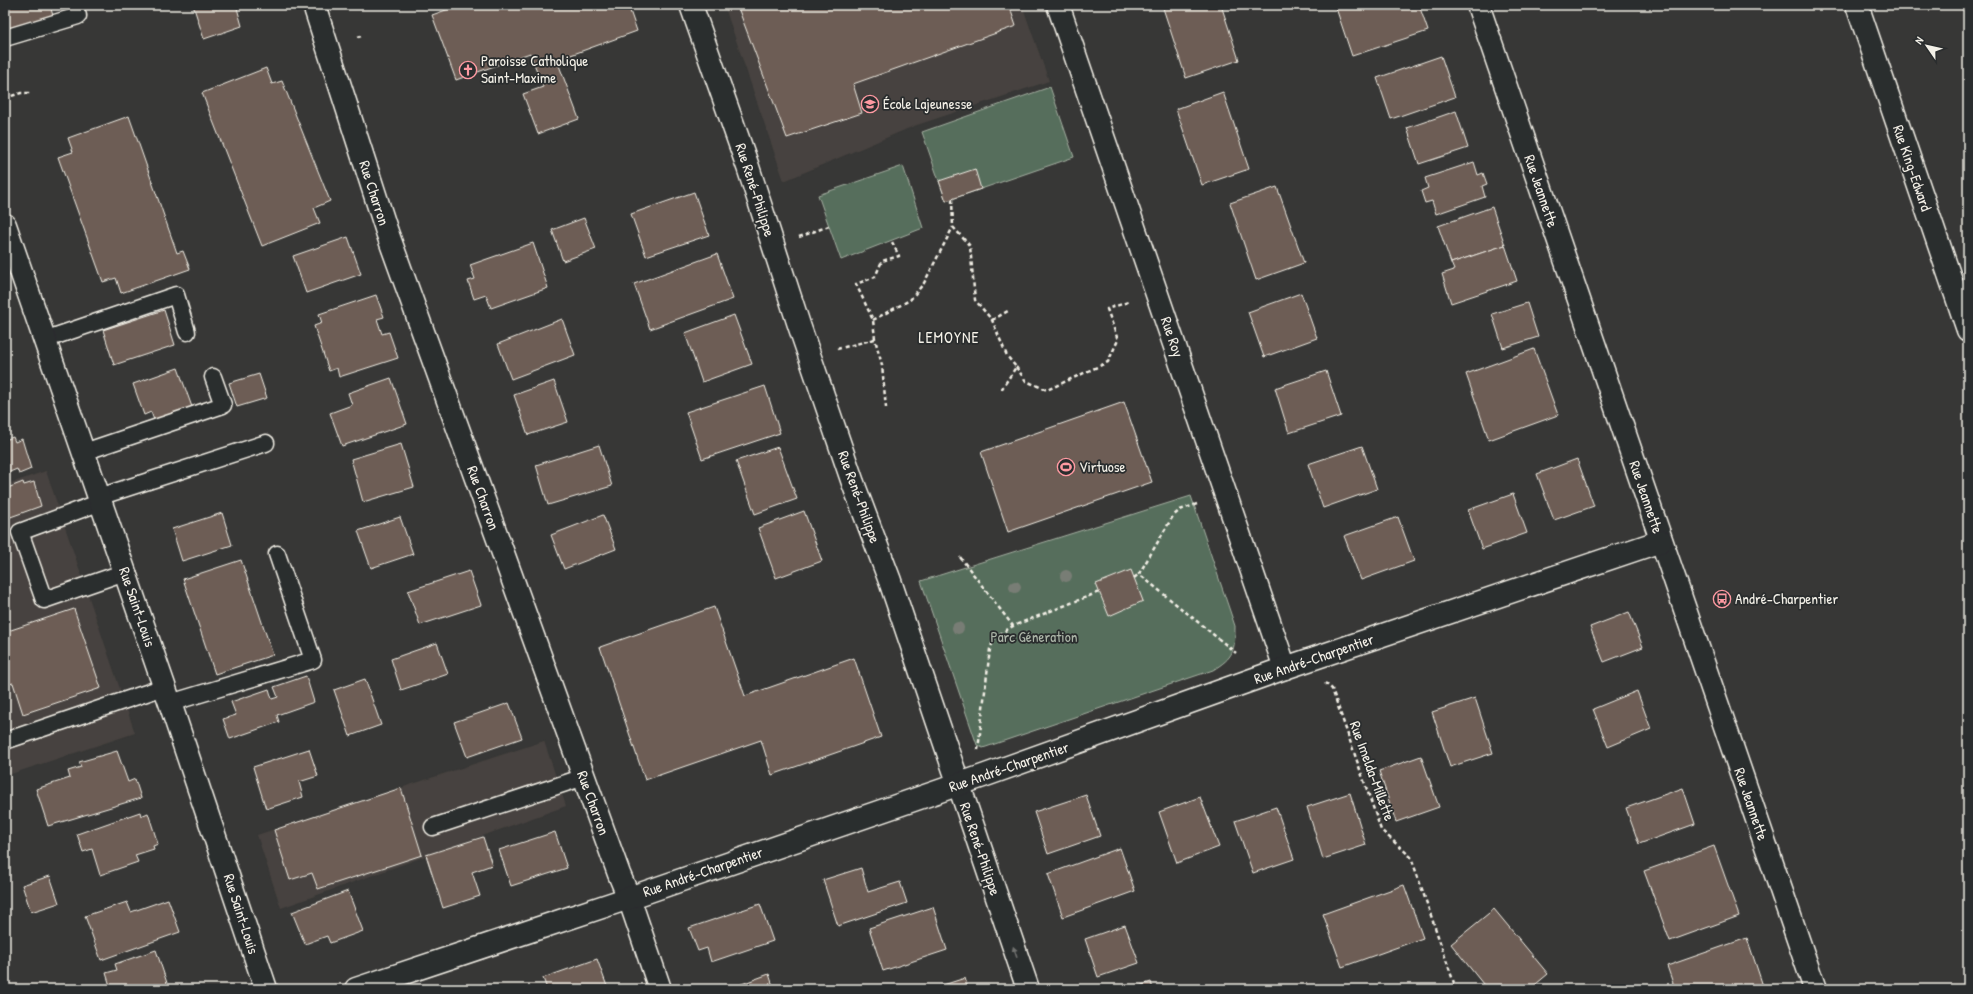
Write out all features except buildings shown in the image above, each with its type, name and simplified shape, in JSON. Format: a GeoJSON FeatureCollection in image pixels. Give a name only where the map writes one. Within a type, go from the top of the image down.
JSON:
{"type":"FeatureCollection","features":[{"type":"Feature","properties":{"kind":"street","name":"Rue Charron"},"geometry":{"type":"LineString","coordinates":[[314,5],[386,232],[629,898],[660,989]]}},
{"type":"Feature","properties":{"kind":"street","name":"Rue René-Philippe"},"geometry":{"type":"LineString","coordinates":[[691,5],[748,167],[799,325],[853,483],[890,581],[1028,989]]}},
{"type":"Feature","properties":{"kind":"street","name":"Rue Roy"},"geometry":{"type":"LineString","coordinates":[[1058,5],[1285,668]]}},
{"type":"Feature","properties":{"kind":"street","name":"Rue Jeannette"},"geometry":{"type":"LineString","coordinates":[[1478,5],[1815,989]]}},
{"type":"Feature","properties":{"kind":"street","name":"Rue King-Edward"},"geometry":{"type":"LineString","coordinates":[[1856,5],[1968,330]]}},
{"type":"Feature","properties":{"kind":"street","name":"Rue Saint-Louis"},"geometry":{"type":"LineString","coordinates":[[5,225],[125,572],[266,989]]}},
{"type":"Feature","properties":{"kind":"street","name":"Rue André-Charpentier"},"geometry":{"type":"LineString","coordinates":[[356,989],[629,898],[958,784],[1285,668],[1661,541]]}},
{"type":"Feature","properties":{"kind":"lane"},"geometry":{"type":"LineString","coordinates":[[5,38],[78,16],[75,5]]}},
{"type":"Feature","properties":{"kind":"lane"},"geometry":{"type":"LineString","coordinates":[[44,340],[176,295],[187,332]]}},
{"type":"Feature","properties":{"kind":"lane"},"geometry":{"type":"LineString","coordinates":[[84,452],[223,405],[213,377]]}},
{"type":"Feature","properties":{"kind":"lane"},"geometry":{"type":"LineString","coordinates":[[125,572],[44,600],[20,532],[100,500],[266,443]]}},
{"type":"Feature","properties":{"kind":"lane"},"geometry":{"type":"LineString","coordinates":[[5,741],[167,695],[313,660],[277,554]]}},
{"type":"Feature","properties":{"kind":"lane"},"geometry":{"type":"LineString","coordinates":[[433,828],[584,777]]}},
{"type":"Feature","properties":{"kind":"path"},"geometry":{"type":"LineString","coordinates":[[5,98],[21,93],[30,93]]}},
{"type":"Feature","properties":{"kind":"path"},"geometry":{"type":"LineString","coordinates":[[873,320],[910,300],[924,283],[953,228],[952,199]]}},
{"type":"Feature","properties":{"kind":"path"},"geometry":{"type":"LineString","coordinates":[[798,237],[829,226]]}},
{"type":"Feature","properties":{"kind":"path"},"geometry":{"type":"LineString","coordinates":[[953,228],[970,246],[975,300],[992,320],[1007,356],[1026,381],[1046,390],[1108,362],[1118,340],[1107,309],[1128,302]]}},
{"type":"Feature","properties":{"kind":"path"},"geometry":{"type":"LineString","coordinates":[[886,408],[882,365],[874,339],[873,320],[856,284],[875,276],[882,261],[899,256],[891,240]]}},
{"type":"Feature","properties":{"kind":"path"},"geometry":{"type":"LineString","coordinates":[[992,320],[1008,311]]}},
{"type":"Feature","properties":{"kind":"path"},"geometry":{"type":"LineString","coordinates":[[837,348],[874,339]]}},
{"type":"Feature","properties":{"kind":"path"},"geometry":{"type":"LineString","coordinates":[[1001,390],[1016,367]]}},
{"type":"Feature","properties":{"kind":"path"},"geometry":{"type":"LineString","coordinates":[[1134,578],[1139,574],[1173,516],[1180,510],[1197,504]]}},
{"type":"Feature","properties":{"kind":"path"},"geometry":{"type":"LineString","coordinates":[[960,557],[1013,626]]}},
{"type":"Feature","properties":{"kind":"path"},"geometry":{"type":"LineString","coordinates":[[1139,574],[1236,653]]}},
{"type":"Feature","properties":{"kind":"path"},"geometry":{"type":"LineString","coordinates":[[978,751],[990,649],[995,637],[1013,626],[1099,592]]}},
{"type":"Feature","properties":{"kind":"path","name":"Rue Imelda-Millette"},"geometry":{"type":"LineString","coordinates":[[1325,683],[1332,689],[1381,830],[1411,857],[1456,989]]}},
{"type":"Feature","properties":{"kind":"shaded area","name":"École Lajeunesse"},"geometry":{"type":"Polygon","coordinates":[[[724,5],[1022,5],[1049,81],[914,126],[784,181],[724,5]]]}},
{"type":"Feature","properties":{"kind":"shaded area"},"geometry":{"type":"Polygon","coordinates":[[[46,471],[135,733],[5,776],[5,485],[46,471]]]}},
{"type":"Feature","properties":{"kind":"shaded area"},"geometry":{"type":"Polygon","coordinates":[[[544,741],[566,806],[281,908],[257,835],[544,741]]]}},
{"type":"Feature","properties":{"kind":"green space"},"geometry":{"type":"Polygon","coordinates":[[[1050,87],[1074,157],[946,201],[922,132],[1050,87]]]}},
{"type":"Feature","properties":{"kind":"green space"},"geometry":{"type":"Polygon","coordinates":[[[903,166],[923,228],[841,260],[818,195],[903,166]]]}},
{"type":"Feature","properties":{"kind":"green space","name":"Parc Géneration"},"geometry":{"type":"Polygon","coordinates":[[[1191,496],[1235,626],[1235,642],[1229,657],[1213,670],[983,748],[977,745],[921,581],[1191,496]]]}},
{"type":"Feature","properties":{"kind":"place","name":"Paroisse Catholique Saint-Maxime"},"geometry":{"type":"Point","coordinates":[468,70]}},
{"type":"Feature","properties":{"kind":"place","name":"École Lajeunesse"},"geometry":{"type":"Point","coordinates":[870,104]}},
{"type":"Feature","properties":{"kind":"place","name":"Virtuose"},"geometry":{"type":"Point","coordinates":[1066,467]}},
{"type":"Feature","properties":{"kind":"place","name":"André-Charpentier"},"geometry":{"type":"Point","coordinates":[1722,599]}},
{"type":"Feature","properties":{"kind":"district","name":"LEMOYNE"},"geometry":{"type":"Point","coordinates":[949,337]}}]}
